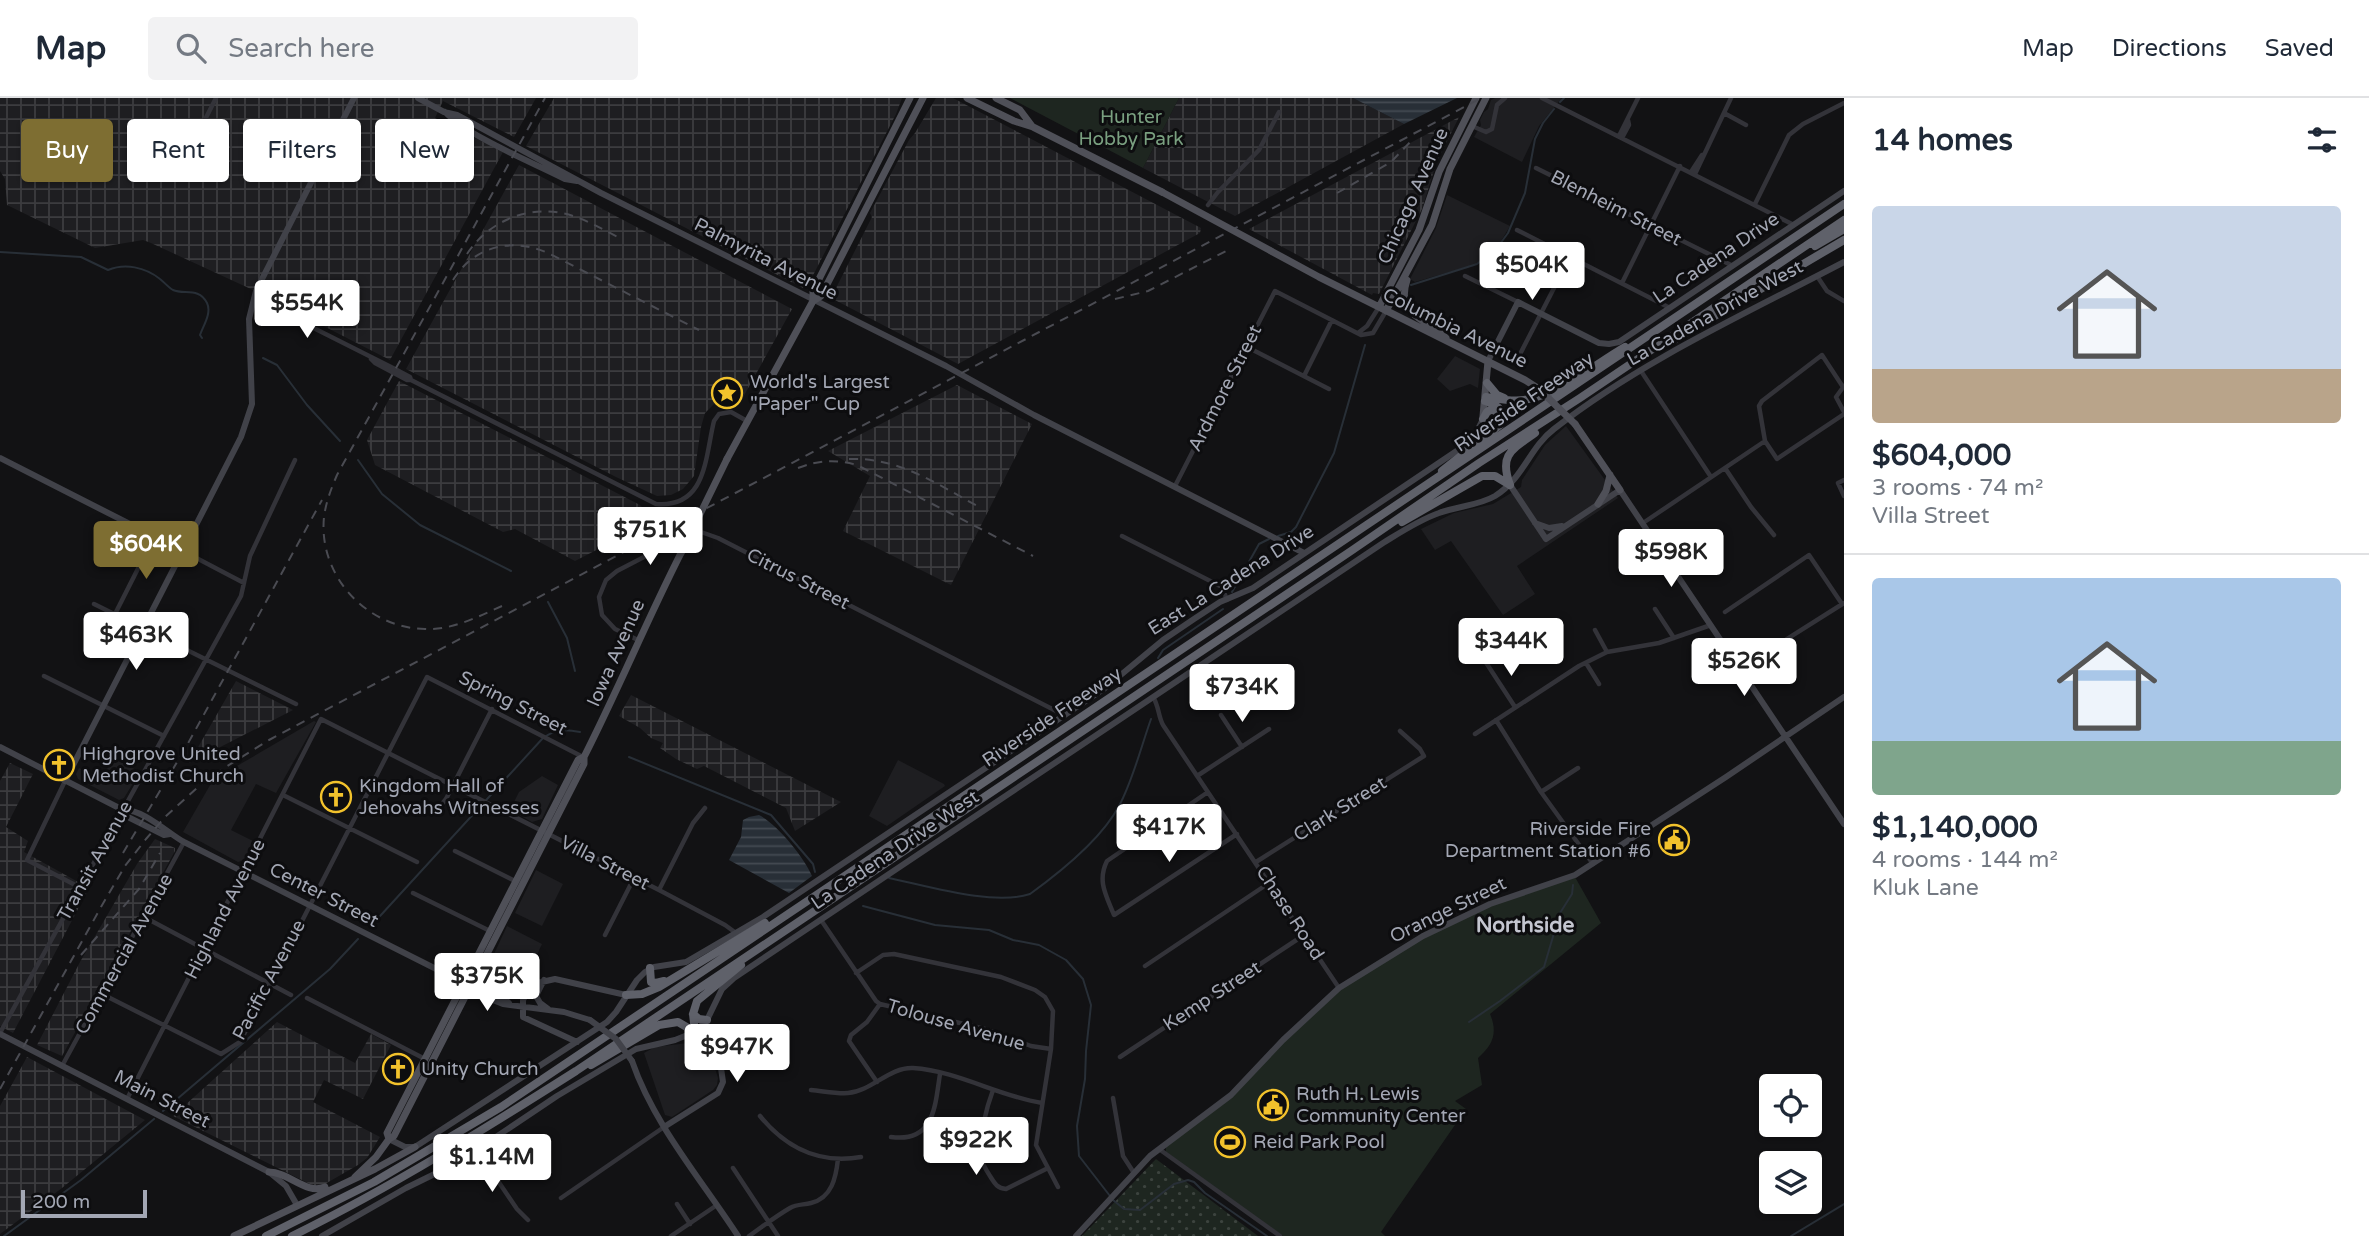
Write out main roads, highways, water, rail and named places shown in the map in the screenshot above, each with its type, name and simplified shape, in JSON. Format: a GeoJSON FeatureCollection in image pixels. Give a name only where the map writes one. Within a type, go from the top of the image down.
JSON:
{"type":"FeatureCollection","features":[{"type":"Feature","properties":{"kind":"highway","name":"Riverside Freeway"},"geometry":{"type":"LineString","coordinates":[[266,1236],[374,1182],[501,1107],[1844,204]]}},
{"type":"Feature","properties":{"kind":"highway","name":"Riverside Freeway"},"geometry":{"type":"LineString","coordinates":[[292,1236],[338,1214],[469,1139],[576,1071],[1844,220]]}},
{"type":"Feature","properties":{"kind":"highway"},"geometry":{"type":"LineString","coordinates":[[1746,287],[1844,229]]}},
{"type":"Feature","properties":{"kind":"highway"},"geometry":{"type":"LineString","coordinates":[[1608,378],[1844,240]]}},
{"type":"Feature","properties":{"kind":"highway"},"geometry":{"type":"LineString","coordinates":[[1486,399],[1510,401],[1537,397],[1570,381],[1626,346],[1650,336]]}},
{"type":"Feature","properties":{"kind":"highway"},"geometry":{"type":"LineString","coordinates":[[1487,383],[1497,395],[1510,401]]}},
{"type":"Feature","properties":{"kind":"highway"},"geometry":{"type":"LineString","coordinates":[[1510,485],[1504,465],[1509,454],[1572,407],[1580,398]]}},
{"type":"Feature","properties":{"kind":"highway"},"geometry":{"type":"LineString","coordinates":[[1430,483],[1447,466],[1498,428],[1502,412],[1486,399]]}},
{"type":"Feature","properties":{"kind":"highway"},"geometry":{"type":"LineString","coordinates":[[1483,419],[1489,410],[1495,410],[1502,420]]}},
{"type":"Feature","properties":{"kind":"highway"},"geometry":{"type":"LineString","coordinates":[[1351,551],[1360,550],[1437,500],[1482,476],[1495,476],[1510,485]]}},
{"type":"Feature","properties":{"kind":"highway"},"geometry":{"type":"LineString","coordinates":[[626,995],[642,994],[674,978],[772,918],[789,914]]}},
{"type":"Feature","properties":{"kind":"highway"},"geometry":{"type":"LineString","coordinates":[[695,1032],[692,1014],[703,994],[779,939],[796,923]]}},
{"type":"Feature","properties":{"kind":"highway"},"geometry":{"type":"LineString","coordinates":[[650,968],[650,979],[653,983],[674,978]]}},
{"type":"Feature","properties":{"kind":"highway"},"geometry":{"type":"LineString","coordinates":[[692,1014],[707,1020]]}},
{"type":"Feature","properties":{"kind":"highway"},"geometry":{"type":"LineString","coordinates":[[576,1071],[596,1063],[659,1025],[678,1022],[695,1032]]}},
{"type":"Feature","properties":{"kind":"highway"},"geometry":{"type":"LineString","coordinates":[[303,1236],[338,1214]]}},
{"type":"Feature","properties":{"kind":"main road"},"geometry":{"type":"LineString","coordinates":[[65,780],[248,421],[253,392],[249,319],[254,298],[354,98]]}},
{"type":"Feature","properties":{"kind":"main road","name":"Palmyrita Avenue"},"geometry":{"type":"LineString","coordinates":[[418,98],[569,173],[579,181],[813,301],[958,372],[1132,466],[1304,553]]}},
{"type":"Feature","properties":{"kind":"main road","name":"Iowa Avenue"},"geometry":{"type":"LineString","coordinates":[[355,1177],[376,1157],[388,1139],[394,1136],[463,984],[515,881],[584,764],[584,757],[619,687],[638,640],[727,459],[813,301],[813,291],[910,98]]}},
{"type":"Feature","properties":{"kind":"main road","name":"Iowa Avenue"},"geometry":{"type":"LineString","coordinates":[[813,301],[821,296],[923,98]]}},
{"type":"Feature","properties":{"kind":"main road","name":"Columbia Avenue"},"geometry":{"type":"LineString","coordinates":[[967,98],[1014,121],[1033,127],[1162,192],[1539,389],[1575,424],[1844,824]]}},
{"type":"Feature","properties":{"kind":"main road","name":"Columbia Avenue"},"geometry":{"type":"LineString","coordinates":[[996,98],[1020,110],[1033,127]]}},
{"type":"Feature","properties":{"kind":"main road","name":"Chicago Avenue"},"geometry":{"type":"LineString","coordinates":[[1382,309],[1419,230],[1439,172],[1475,98]]}},
{"type":"Feature","properties":{"kind":"main road","name":"Chicago Avenue"},"geometry":{"type":"LineString","coordinates":[[1382,309],[1416,256],[1432,225],[1450,169],[1486,98]]}},
{"type":"Feature","properties":{"kind":"main road"},"geometry":{"type":"LineString","coordinates":[[1463,122],[1471,126]]}},
{"type":"Feature","properties":{"kind":"main road","name":"La Cadena Drive"},"geometry":{"type":"LineString","coordinates":[[1488,361],[1518,302],[1602,344],[1619,342],[1844,191]]}},
{"type":"Feature","properties":{"kind":"main road"},"geometry":{"type":"LineString","coordinates":[[1416,256],[1404,290],[1406,304],[1416,317],[1431,324],[1451,343]]}},
{"type":"Feature","properties":{"kind":"main road","name":"La Cadena Drive West"},"geometry":{"type":"LineString","coordinates":[[322,1236],[354,1216],[457,1163],[557,1096],[636,1049],[675,1040],[695,1032],[707,1020],[717,998],[728,983],[1153,696],[1383,543],[1431,515],[1482,502],[1510,485],[1537,446],[1553,429],[1641,371],[1690,342],[1844,261]]}},
{"type":"Feature","properties":{"kind":"main road"},"geometry":{"type":"LineString","coordinates":[[1483,419],[1488,361]]}},
{"type":"Feature","properties":{"kind":"main road","name":"East La Cadena Drive"},"geometry":{"type":"LineString","coordinates":[[650,968],[686,962],[803,891],[1105,688],[1163,640],[1215,605],[1254,588],[1465,444],[1478,431],[1483,419]]}},
{"type":"Feature","properties":{"kind":"main road"},"geometry":{"type":"LineString","coordinates":[[0,458],[183,551]]}},
{"type":"Feature","properties":{"kind":"main road"},"geometry":{"type":"LineString","coordinates":[[1598,504],[1606,491],[1610,475]]}},
{"type":"Feature","properties":{"kind":"main road"},"geometry":{"type":"LineString","coordinates":[[1510,485],[1546,540],[1620,490]]}},
{"type":"Feature","properties":{"kind":"main road"},"geometry":{"type":"LineString","coordinates":[[1535,523],[1549,528],[1567,525]]}},
{"type":"Feature","properties":{"kind":"main road","name":"Orange Street"},"geometry":{"type":"LineString","coordinates":[[1076,1236],[1159,1149],[1231,1095],[1283,1040],[1339,988],[1423,936],[1490,904],[1575,875],[1844,697]]}},
{"type":"Feature","properties":{"kind":"main road","name":"Center Street"},"geometry":{"type":"LineString","coordinates":[[0,747],[123,810],[126,816],[164,835],[170,834],[471,988],[505,998],[509,1003],[577,1015],[590,1020],[616,1039],[632,1060],[648,1099],[664,1127],[738,1236]]}},
{"type":"Feature","properties":{"kind":"main road","name":"Iowa Avenue"},"geometry":{"type":"LineString","coordinates":[[429,1061],[471,988],[545,833]]}},
{"type":"Feature","properties":{"kind":"main road"},"geometry":{"type":"LineString","coordinates":[[234,1236],[415,1147],[607,1022],[637,979],[650,968]]}},
{"type":"Feature","properties":{"kind":"main road"},"geometry":{"type":"LineString","coordinates":[[521,1006],[528,989],[544,980],[563,980],[626,995]]}},
{"type":"Feature","properties":{"kind":"main road"},"geometry":{"type":"LineString","coordinates":[[544,980],[536,996],[540,1003],[551,1010]]}},
{"type":"Feature","properties":{"kind":"main road"},"geometry":{"type":"LineString","coordinates":[[608,992],[616,1003],[616,1012]]}},
{"type":"Feature","properties":{"kind":"main road","name":"Center Street"},"geometry":{"type":"LineString","coordinates":[[521,1006],[525,1019],[577,1042]]}},
{"type":"Feature","properties":{"kind":"main road"},"geometry":{"type":"LineString","coordinates":[[664,1127],[718,1093],[723,1082],[720,1068],[695,1032]]}},
{"type":"Feature","properties":{"kind":"main road","name":"Main Street"},"geometry":{"type":"LineString","coordinates":[[0,1033],[269,1171],[286,1186],[297,1205]]}},
{"type":"Feature","properties":{"kind":"main road"},"geometry":{"type":"LineString","coordinates":[[388,1139],[405,1147],[415,1147]]}},
{"type":"Feature","properties":{"kind":"main road"},"geometry":{"type":"LineString","coordinates":[[269,1171],[279,1172],[315,1190],[345,1181]]}},
{"type":"Feature","properties":{"kind":"waterway"},"geometry":{"type":"LineString","coordinates":[[1560,102],[1564,98]]}},
{"type":"Feature","properties":{"kind":"waterway"},"geometry":{"type":"LineString","coordinates":[[1411,285],[1477,264],[1497,248],[1508,233],[1525,193],[1535,139],[1554,109]]}},
{"type":"Feature","properties":{"kind":"waterway"},"geometry":{"type":"LineString","coordinates":[[0,252],[81,257],[108,270],[135,267],[148,272],[173,290],[196,293],[204,298],[208,311],[200,335],[202,338]]}},
{"type":"Feature","properties":{"kind":"waterway"},"geometry":{"type":"LineString","coordinates":[[1278,536],[1291,532],[1296,527],[1334,453],[1365,345]]}},
{"type":"Feature","properties":{"kind":"waterway"},"geometry":{"type":"LineString","coordinates":[[263,358],[277,365],[307,405],[340,441]]}},
{"type":"Feature","properties":{"kind":"waterway"},"geometry":{"type":"LineString","coordinates":[[358,460],[382,494],[420,525],[511,571]]}},
{"type":"Feature","properties":{"kind":"waterway"},"geometry":{"type":"LineString","coordinates":[[1232,592],[1259,544],[1269,539]]}},
{"type":"Feature","properties":{"kind":"waterway"},"geometry":{"type":"LineString","coordinates":[[548,602],[567,638],[575,671]]}},
{"type":"Feature","properties":{"kind":"waterway"},"geometry":{"type":"LineString","coordinates":[[1158,658],[1163,650],[1223,609]]}},
{"type":"Feature","properties":{"kind":"waterway"},"geometry":{"type":"LineString","coordinates":[[889,878],[979,896],[998,898],[1030,894],[1079,854],[1111,818],[1128,785],[1151,719]]}},
{"type":"Feature","properties":{"kind":"waterway"},"geometry":{"type":"LineString","coordinates":[[370,927],[543,738],[561,730],[580,732]]}},
{"type":"Feature","properties":{"kind":"waterway"},"geometry":{"type":"LineString","coordinates":[[629,757],[771,815],[813,864],[815,872]]}},
{"type":"Feature","properties":{"kind":"waterway"},"geometry":{"type":"LineString","coordinates":[[1469,1022],[1544,967],[1560,913],[1572,894],[1573,885]]}},
{"type":"Feature","properties":{"kind":"waterway"},"geometry":{"type":"LineString","coordinates":[[863,906],[935,925],[989,930],[1013,940],[1039,945],[1066,960],[1083,979],[1091,1005],[1085,1079],[1077,1126],[1079,1156],[1110,1196]]}},
{"type":"Feature","properties":{"kind":"waterway"},"geometry":{"type":"LineString","coordinates":[[163,1111],[330,969],[358,939]]}},
{"type":"Feature","properties":{"kind":"waterway"},"geometry":{"type":"LineString","coordinates":[[4,1236],[81,1180],[154,1119]]}},
{"type":"Feature","properties":{"kind":"waterway"},"geometry":{"type":"LineString","coordinates":[[1113,1200],[1124,1209],[1140,1210],[1174,1184],[1188,1180],[1267,1236]]}},
{"type":"Feature","properties":{"kind":"waterway"},"geometry":{"type":"LineString","coordinates":[[1791,1236],[1844,1204]]}},
{"type":"Feature","properties":{"kind":"railway"},"geometry":{"type":"LineString","coordinates":[[502,606],[465,622],[435,629],[403,626],[383,619],[350,594],[338,578],[329,559],[324,538],[324,517],[337,475],[545,98]]}},
{"type":"Feature","properties":{"kind":"railway"},"geometry":{"type":"LineString","coordinates":[[0,1089],[125,866],[165,817],[208,778],[269,740],[1481,98]]}},
{"type":"Feature","properties":{"kind":"railway"},"geometry":{"type":"LineString","coordinates":[[1337,193],[1391,162],[1414,138]]}},
{"type":"Feature","properties":{"kind":"railway"},"geometry":{"type":"LineString","coordinates":[[467,254],[477,241],[501,223],[515,216],[545,211],[576,217],[620,238]]}},
{"type":"Feature","properties":{"kind":"railway"},"geometry":{"type":"LineString","coordinates":[[453,280],[462,268],[483,252],[508,246],[534,248],[699,330]]}},
{"type":"Feature","properties":{"kind":"railway"},"geometry":{"type":"LineString","coordinates":[[1115,299],[1148,291],[1230,249]]}},
{"type":"Feature","properties":{"kind":"railway"},"geometry":{"type":"LineString","coordinates":[[849,459],[868,460],[902,468],[981,508]]}},
{"type":"Feature","properties":{"kind":"railway"},"geometry":{"type":"LineString","coordinates":[[798,468],[827,461],[857,465],[1033,556]]}},
{"type":"Feature","properties":{"kind":"railway"},"geometry":{"type":"LineString","coordinates":[[123,853],[186,747],[322,500]]}},
{"type":"Feature","properties":{"kind":"railway"},"geometry":{"type":"LineString","coordinates":[[81,955],[139,889],[160,853]]}},
{"type":"Feature","properties":{"kind":"place","name":"World's Largest \"Paper\" Cup"},"geometry":{"type":"Point","coordinates":[727,393]}},
{"type":"Feature","properties":{"kind":"place","name":"Highgrove United Methodist Church"},"geometry":{"type":"Point","coordinates":[59,765]}},
{"type":"Feature","properties":{"kind":"place","name":"Kingdom Hall of Jehovahs Witnesses"},"geometry":{"type":"Point","coordinates":[336,797]}},
{"type":"Feature","properties":{"kind":"place","name":"Riverside Fire Department Station #6"},"geometry":{"type":"Point","coordinates":[1674,840]}},
{"type":"Feature","properties":{"kind":"place","name":"Unity Church"},"geometry":{"type":"Point","coordinates":[398,1069]}},
{"type":"Feature","properties":{"kind":"place","name":"Ruth H. Lewis Community Center"},"geometry":{"type":"Point","coordinates":[1273,1105]}},
{"type":"Feature","properties":{"kind":"place","name":"Reid Park Pool"},"geometry":{"type":"Point","coordinates":[1230,1142]}},
{"type":"Feature","properties":{"kind":"district","name":"Northside"},"geometry":{"type":"Point","coordinates":[1525,925]}},
{"type":"Feature","properties":{"kind":"park label","name":"Hunter Hobby Park"},"geometry":{"type":"Point","coordinates":[1131,128]}}]}
